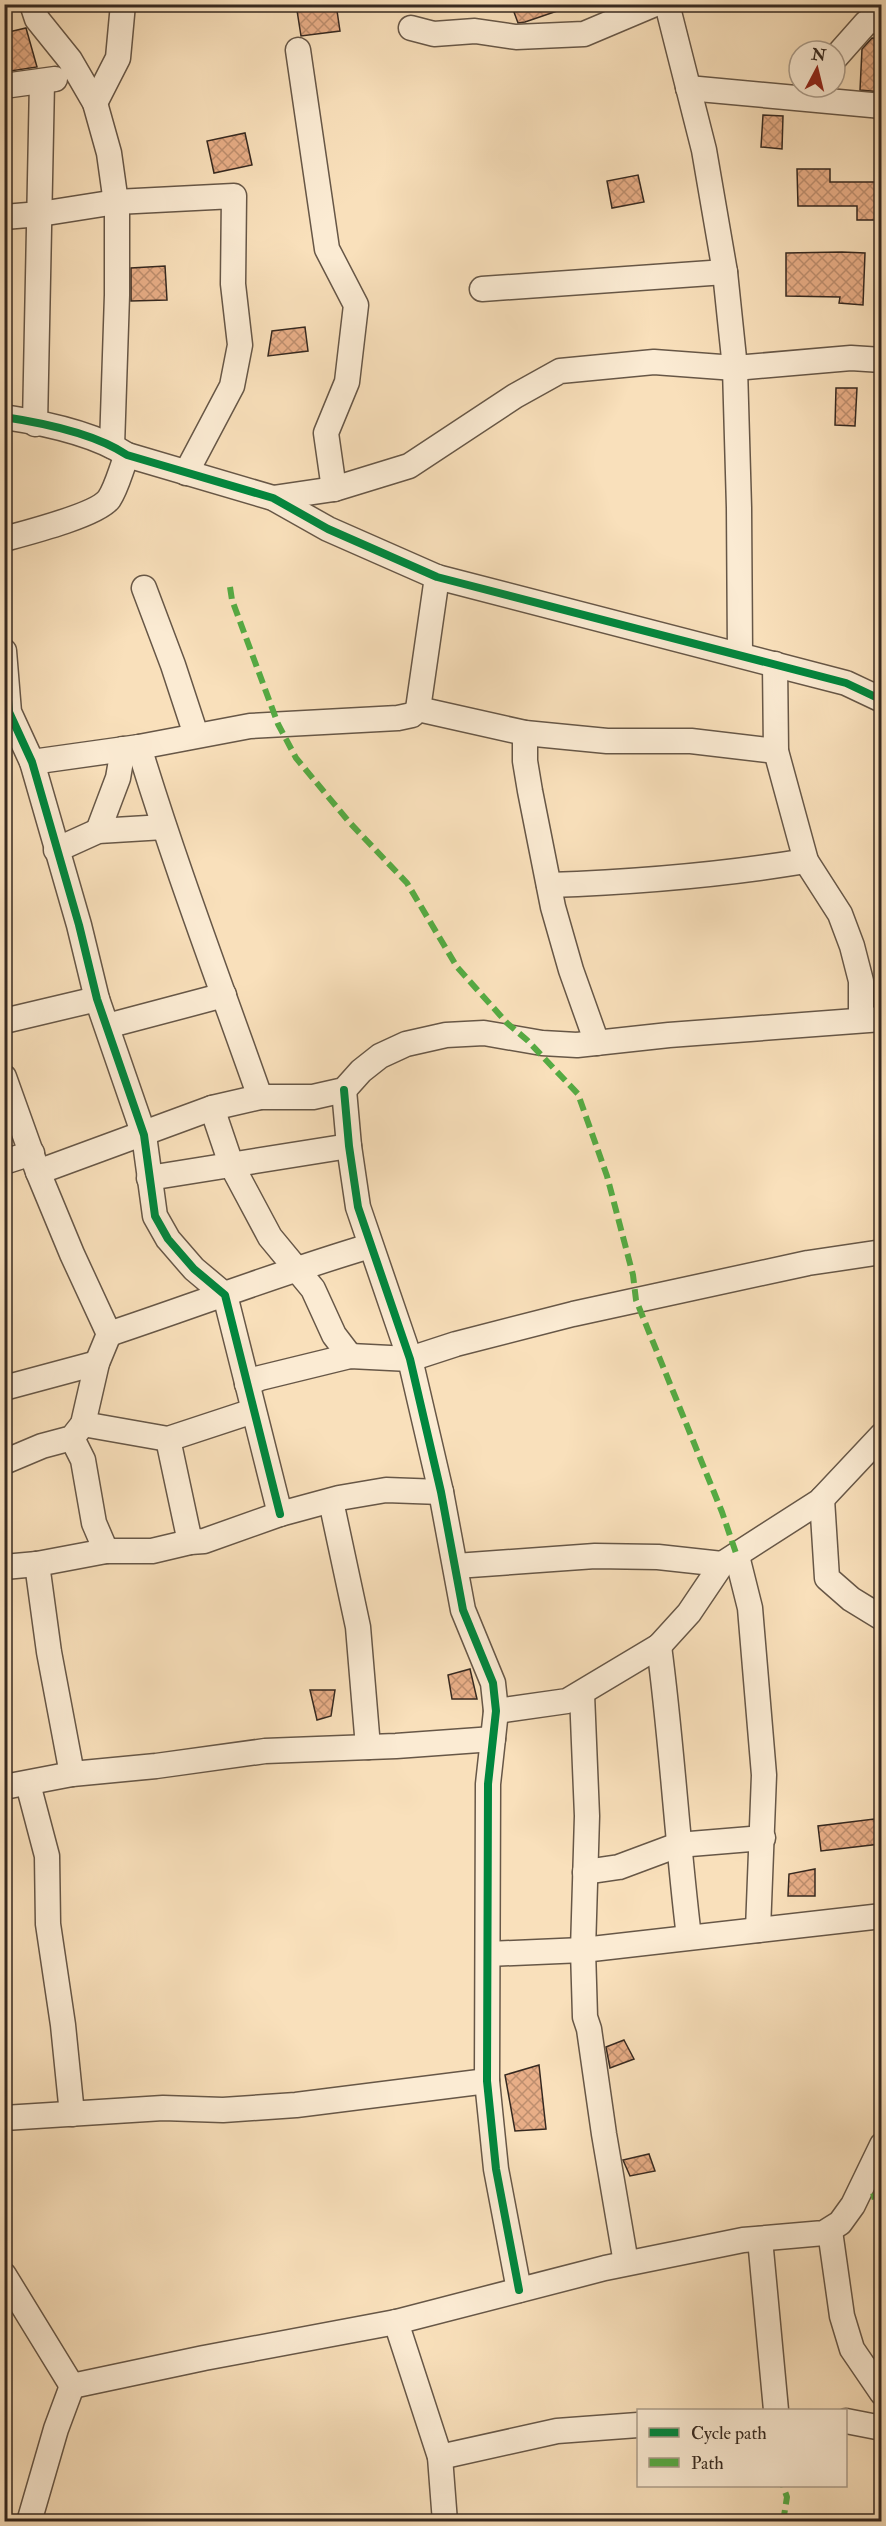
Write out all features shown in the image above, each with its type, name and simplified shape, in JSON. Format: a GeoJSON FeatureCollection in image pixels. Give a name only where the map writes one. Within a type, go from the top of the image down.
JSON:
{"type":"FeatureCollection","features":[{"type":"Feature","properties":{"kind":"street"},"geometry":{"type":"LineString","coordinates":[[4,539],[49,526],[102,506],[110,498],[119,450],[116,202],[110,153],[95,103],[70,60],[37,19],[32,4]]}},
{"type":"Feature","properties":{"kind":"street"},"geometry":{"type":"LineString","coordinates":[[95,103],[118,58],[123,4]]}},
{"type":"Feature","properties":{"kind":"street"},"geometry":{"type":"LineString","coordinates":[[411,28],[434,34],[475,31],[516,37],[584,34],[655,4]]}},
{"type":"Feature","properties":{"kind":"street"},"geometry":{"type":"LineString","coordinates":[[667,4],[704,150],[725,272],[735,368],[740,508],[740,654]]}},
{"type":"Feature","properties":{"kind":"street"},"geometry":{"type":"LineString","coordinates":[[847,44],[866,23],[882,18]]}},
{"type":"Feature","properties":{"kind":"street"},"geometry":{"type":"LineString","coordinates":[[298,50],[327,249],[356,305],[347,382],[326,433],[334,489]]}},
{"type":"Feature","properties":{"kind":"street"},"geometry":{"type":"LineString","coordinates":[[4,86],[42,82],[76,71]]}},
{"type":"Feature","properties":{"kind":"street"},"geometry":{"type":"LineString","coordinates":[[34,424],[42,82]]}},
{"type":"Feature","properties":{"kind":"street"},"geometry":{"type":"LineString","coordinates":[[688,88],[787,92]]}},
{"type":"Feature","properties":{"kind":"street"},"geometry":{"type":"LineString","coordinates":[[840,99],[882,106]]}},
{"type":"Feature","properties":{"kind":"street"},"geometry":{"type":"LineString","coordinates":[[4,217],[40,214],[116,202],[234,196],[232,284],[240,345],[232,386],[186,473]]}},
{"type":"Feature","properties":{"kind":"street"},"geometry":{"type":"LineString","coordinates":[[482,289],[725,272]]}},
{"type":"Feature","properties":{"kind":"street"},"geometry":{"type":"LineString","coordinates":[[273,498],[334,489],[409,466],[514,396],[560,371],[654,362],[735,368],[851,358],[882,360]]}},
{"type":"Feature","properties":{"kind":"street"},"geometry":{"type":"LineString","coordinates":[[4,417],[81,434],[186,473],[273,498],[328,529],[437,576],[846,683],[882,700]]}},
{"type":"Feature","properties":{"kind":"street"},"geometry":{"type":"LineString","coordinates":[[32,762],[131,748],[250,726],[398,718],[412,715],[418,709],[437,576]]}},
{"type":"Feature","properties":{"kind":"street"},"geometry":{"type":"LineString","coordinates":[[144,588],[196,735]]}},
{"type":"Feature","properties":{"kind":"street"},"geometry":{"type":"LineString","coordinates":[[4,651],[7,712],[32,762],[79,925],[97,999],[144,1135],[155,1216],[168,1239],[194,1269],[225,1295],[280,1514]]}},
{"type":"Feature","properties":{"kind":"street"},"geometry":{"type":"LineString","coordinates":[[4,1162],[35,1163],[144,1135],[212,1108],[260,1097],[313,1096],[344,1090],[361,1071],[380,1056],[406,1044],[446,1035],[484,1032],[542,1043],[577,1045],[871,1019],[852,946],[840,914],[806,861],[776,751],[775,664]]}},
{"type":"Feature","properties":{"kind":"street"},"geometry":{"type":"LineString","coordinates":[[418,709],[525,733],[607,741],[691,741],[776,751]]}},
{"type":"Feature","properties":{"kind":"street"},"geometry":{"type":"LineString","coordinates":[[525,733],[525,761],[553,907],[571,970],[597,1043]]}},
{"type":"Feature","properties":{"kind":"street"},"geometry":{"type":"LineString","coordinates":[[131,748],[164,827],[260,1097]]}},
{"type":"Feature","properties":{"kind":"street"},"geometry":{"type":"LineString","coordinates":[[98,831],[131,748]]}},
{"type":"Feature","properties":{"kind":"street"},"geometry":{"type":"LineString","coordinates":[[56,850],[98,831],[164,827]]}},
{"type":"Feature","properties":{"kind":"street"},"geometry":{"type":"LineString","coordinates":[[549,885],[650,881],[736,872],[806,861]]}},
{"type":"Feature","properties":{"kind":"street"},"geometry":{"type":"LineString","coordinates":[[107,1026],[224,995]]}},
{"type":"Feature","properties":{"kind":"street"},"geometry":{"type":"LineString","coordinates":[[4,1021],[97,999]]}},
{"type":"Feature","properties":{"kind":"street"},"geometry":{"type":"LineString","coordinates":[[4,1077],[35,1163],[72,1254],[109,1334],[97,1363],[78,1431],[94,1523],[106,1551]]}},
{"type":"Feature","properties":{"kind":"street"},"geometry":{"type":"LineString","coordinates":[[344,1090],[358,1207],[410,1359],[441,1492],[463,1610],[493,1683],[496,1711],[488,1784],[487,2081],[496,2169],[519,2290]]}},
{"type":"Feature","properties":{"kind":"street"},"geometry":{"type":"LineString","coordinates":[[212,1108],[231,1164],[270,1237],[313,1289],[334,1335],[350,1356]]}},
{"type":"Feature","properties":{"kind":"street"},"geometry":{"type":"LineString","coordinates":[[149,1178],[198,1172],[231,1164],[349,1146]]}},
{"type":"Feature","properties":{"kind":"street"},"geometry":{"type":"LineString","coordinates":[[109,1334],[225,1295],[295,1268],[370,1246]]}},
{"type":"Feature","properties":{"kind":"street"},"geometry":{"type":"LineString","coordinates":[[247,1384],[260,1378],[350,1356],[410,1359],[456,1344],[573,1314],[808,1263],[882,1252]]}},
{"type":"Feature","properties":{"kind":"street"},"geometry":{"type":"LineString","coordinates":[[4,1388],[97,1363]]}},
{"type":"Feature","properties":{"kind":"street"},"geometry":{"type":"LineString","coordinates":[[4,1462],[78,1431],[168,1439],[253,1411]]}},
{"type":"Feature","properties":{"kind":"street"},"geometry":{"type":"LineString","coordinates":[[496,1711],[567,1701],[659,1646],[689,1612],[729,1560],[822,1499],[882,1435]]}},
{"type":"Feature","properties":{"kind":"street"},"geometry":{"type":"LineString","coordinates":[[168,1439],[190,1542]]}},
{"type":"Feature","properties":{"kind":"street"},"geometry":{"type":"LineString","coordinates":[[4,1567],[37,1564],[106,1551],[152,1551],[204,1541],[280,1514],[386,1490],[441,1492]]}},
{"type":"Feature","properties":{"kind":"street"},"geometry":{"type":"LineString","coordinates":[[822,1499],[827,1578],[851,1599],[882,1618]]}},
{"type":"Feature","properties":{"kind":"street"},"geometry":{"type":"LineString","coordinates":[[331,1501],[358,1627],[368,1747]]}},
{"type":"Feature","properties":{"kind":"street"},"geometry":{"type":"LineString","coordinates":[[456,1566],[595,1556],[729,1560]]}},
{"type":"Feature","properties":{"kind":"street"},"geometry":{"type":"LineString","coordinates":[[729,1560],[750,1608],[755,1652],[755,1689],[764,1775],[758,1930]]}},
{"type":"Feature","properties":{"kind":"street"},"geometry":{"type":"LineString","coordinates":[[37,1564],[49,1652],[72,1774]]}},
{"type":"Feature","properties":{"kind":"street"},"geometry":{"type":"LineString","coordinates":[[659,1646],[670,1729],[678,1845],[689,1937]]}},
{"type":"Feature","properties":{"kind":"street"},"geometry":{"type":"LineString","coordinates":[[582,1694],[587,1816],[583,1950],[585,2017],[589,2029],[626,2264]]}},
{"type":"Feature","properties":{"kind":"street"},"geometry":{"type":"LineString","coordinates":[[72,2114],[63,2025],[48,1924],[47,1856],[16,1785],[72,1774],[156,1766],[265,1751],[368,1747],[494,1738]]}},
{"type":"Feature","properties":{"kind":"street"},"geometry":{"type":"LineString","coordinates":[[585,1872],[619,1867],[678,1845],[763,1838]]}},
{"type":"Feature","properties":{"kind":"street"},"geometry":{"type":"LineString","coordinates":[[488,1954],[583,1950],[882,1916]]}},
{"type":"Feature","properties":{"kind":"street"},"geometry":{"type":"LineString","coordinates":[[554,1950],[584,1924]]}},
{"type":"Feature","properties":{"kind":"street"},"geometry":{"type":"LineString","coordinates":[[4,2118],[163,2108],[223,2110],[296,2104],[487,2081]]}},
{"type":"Feature","properties":{"kind":"street"},"geometry":{"type":"LineString","coordinates":[[72,2386],[204,2358],[396,2322],[626,2264],[760,2239],[830,2231],[840,2223],[853,2205],[882,2145]]}},
{"type":"Feature","properties":{"kind":"street"},"geometry":{"type":"LineString","coordinates":[[830,2231],[842,2316],[852,2349],[882,2394]]}},
{"type":"Feature","properties":{"kind":"street"},"geometry":{"type":"LineString","coordinates":[[760,2239],[776,2409]]}},
{"type":"Feature","properties":{"kind":"street"},"geometry":{"type":"LineString","coordinates":[[5,2277],[72,2386]]}},
{"type":"Feature","properties":{"kind":"street"},"geometry":{"type":"LineString","coordinates":[[396,2322],[440,2457],[445,2522]]}},
{"type":"Feature","properties":{"kind":"street"},"geometry":{"type":"LineString","coordinates":[[29,2522],[56,2429],[72,2386]]}},
{"type":"Feature","properties":{"kind":"street"},"geometry":{"type":"LineString","coordinates":[[847,2421],[882,2428]]}},
{"type":"Feature","properties":{"kind":"street"},"geometry":{"type":"LineString","coordinates":[[440,2457],[557,2431],[637,2425]]}},
{"type":"Feature","properties":{"kind":"building"},"geometry":{"type":"Polygon","coordinates":[[[296,4],[336,4],[340,31],[301,36],[296,4]]]}},
{"type":"Feature","properties":{"kind":"building"},"geometry":{"type":"Polygon","coordinates":[[[511,4],[568,4],[569,7],[518,23],[511,4]]]}},
{"type":"Feature","properties":{"kind":"building"},"geometry":{"type":"Polygon","coordinates":[[[26,28],[37,67],[4,72],[4,33],[26,28]]]}},
{"type":"Feature","properties":{"kind":"building"},"geometry":{"type":"Polygon","coordinates":[[[872,38],[882,39],[882,92],[860,90],[862,49],[872,38]]]}},
{"type":"Feature","properties":{"kind":"building"},"geometry":{"type":"Polygon","coordinates":[[[763,115],[783,116],[782,149],[761,147],[763,115]]]}},
{"type":"Feature","properties":{"kind":"building"},"geometry":{"type":"Polygon","coordinates":[[[245,133],[252,165],[214,173],[207,141],[245,133]]]}},
{"type":"Feature","properties":{"kind":"building"},"geometry":{"type":"Polygon","coordinates":[[[797,169],[830,169],[830,182],[882,182],[882,220],[857,220],[857,206],[798,206],[797,169]]]}},
{"type":"Feature","properties":{"kind":"building"},"geometry":{"type":"Polygon","coordinates":[[[638,175],[644,202],[612,208],[607,181],[638,175]]]}},
{"type":"Feature","properties":{"kind":"building"},"geometry":{"type":"Polygon","coordinates":[[[786,253],[865,253],[863,305],[839,303],[840,297],[786,296],[786,253]]]}},
{"type":"Feature","properties":{"kind":"building"},"geometry":{"type":"Polygon","coordinates":[[[165,266],[167,300],[131,301],[131,268],[165,266]]]}},
{"type":"Feature","properties":{"kind":"building"},"geometry":{"type":"Polygon","coordinates":[[[305,327],[308,351],[268,356],[272,331],[305,327]]]}},
{"type":"Feature","properties":{"kind":"building"},"geometry":{"type":"Polygon","coordinates":[[[836,388],[857,388],[855,426],[835,425],[836,388]]]}},
{"type":"Feature","properties":{"kind":"building"},"geometry":{"type":"Polygon","coordinates":[[[470,1669],[477,1699],[452,1699],[448,1675],[470,1669]]]}},
{"type":"Feature","properties":{"kind":"building"},"geometry":{"type":"Polygon","coordinates":[[[310,1690],[335,1690],[331,1716],[317,1720],[310,1690]]]}},
{"type":"Feature","properties":{"kind":"building"},"geometry":{"type":"Polygon","coordinates":[[[874,1819],[880,1844],[821,1851],[818,1826],[874,1819]]]}},
{"type":"Feature","properties":{"kind":"building"},"geometry":{"type":"Polygon","coordinates":[[[815,1869],[815,1896],[788,1896],[789,1874],[815,1869]]]}},
{"type":"Feature","properties":{"kind":"building"},"geometry":{"type":"Polygon","coordinates":[[[624,2040],[634,2059],[610,2068],[606,2047],[624,2040]]]}},
{"type":"Feature","properties":{"kind":"building"},"geometry":{"type":"Polygon","coordinates":[[[539,2065],[546,2129],[515,2131],[505,2075],[539,2065]]]}},
{"type":"Feature","properties":{"kind":"building"},"geometry":{"type":"Polygon","coordinates":[[[649,2154],[655,2171],[630,2176],[623,2160],[649,2154]]]}},
{"type":"Feature","properties":{"kind":"marked path"},"geometry":{"type":"LineString","coordinates":[[230,587],[232,600],[278,724],[296,758],[350,823],[407,883],[457,967],[507,1023],[527,1040],[578,1094],[607,1176],[633,1275],[636,1300],[722,1512],[737,1556]]}},
{"type":"Feature","properties":{"kind":"marked path"},"geometry":{"type":"LineString","coordinates":[[871,2197],[882,2194]]}},
{"type":"Feature","properties":{"kind":"marked path"},"geometry":{"type":"LineString","coordinates":[[783,2487],[787,2497],[783,2522]]}},
{"type":"Feature","properties":{"kind":"cycle path"},"geometry":{"type":"LineString","coordinates":[[4,417],[68,430],[114,447],[127,455],[273,498],[328,529],[437,577],[846,683],[882,700]]}},
{"type":"Feature","properties":{"kind":"cycle path"},"geometry":{"type":"LineString","coordinates":[[4,651],[9,712],[32,762],[79,925],[97,999],[144,1135],[155,1216],[168,1239],[194,1269],[225,1295],[280,1514]]}},
{"type":"Feature","properties":{"kind":"cycle path"},"geometry":{"type":"LineString","coordinates":[[344,1090],[358,1207],[410,1359],[441,1492],[463,1610],[493,1683],[496,1711],[488,1784],[487,2081],[496,2169],[519,2290]]}}]}
